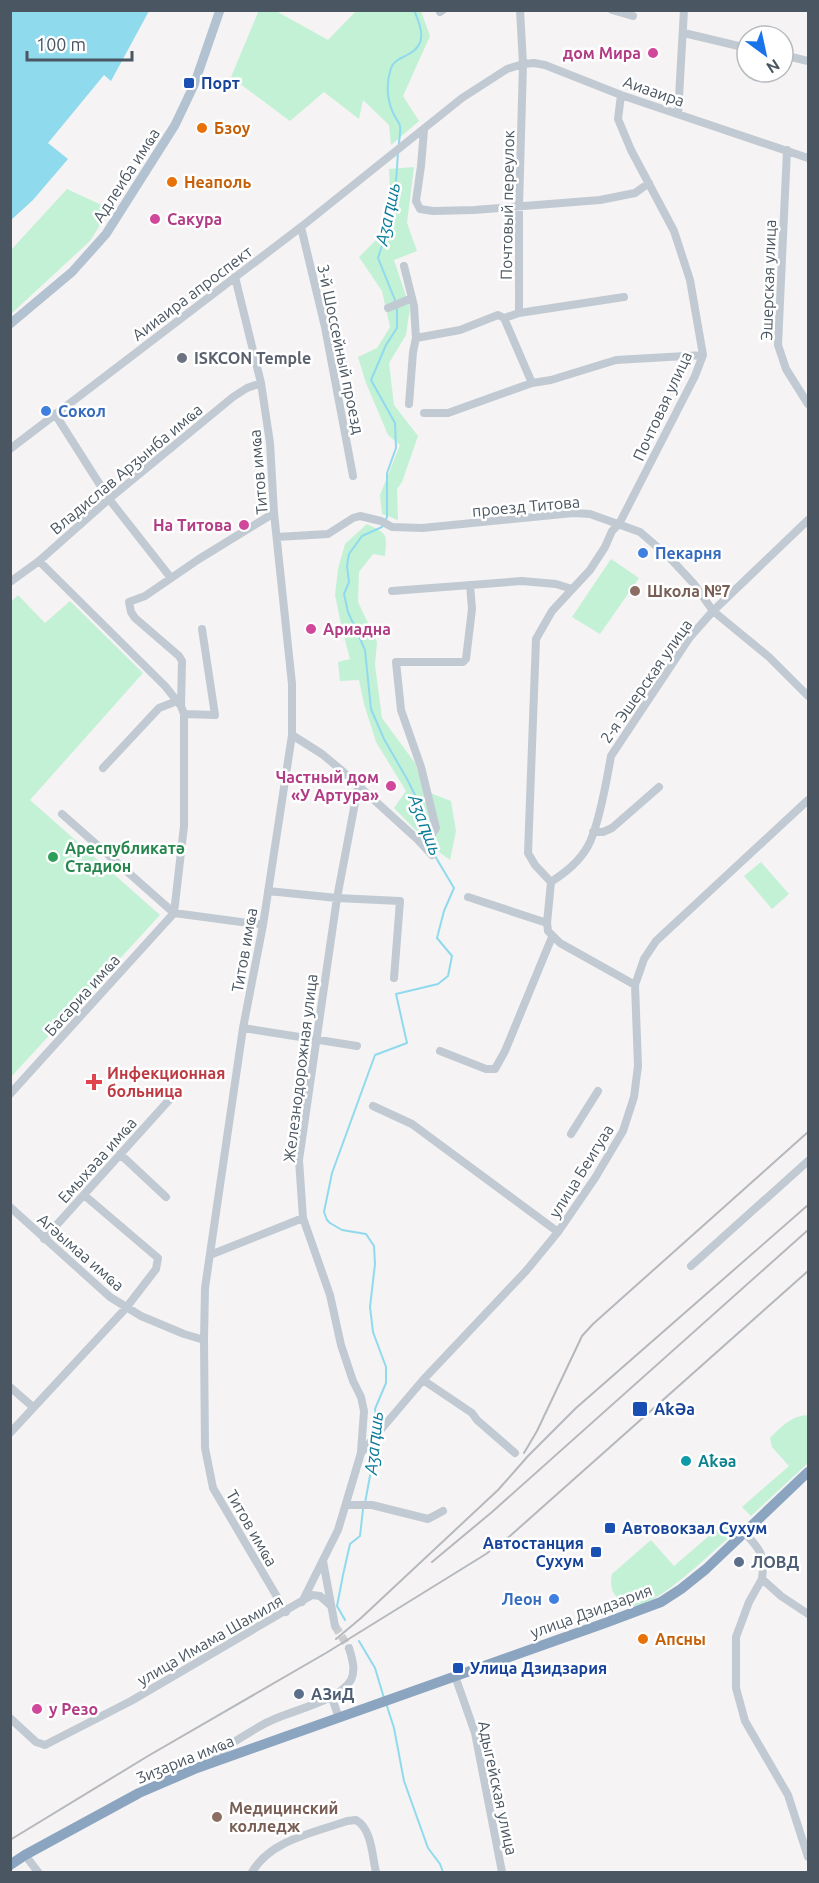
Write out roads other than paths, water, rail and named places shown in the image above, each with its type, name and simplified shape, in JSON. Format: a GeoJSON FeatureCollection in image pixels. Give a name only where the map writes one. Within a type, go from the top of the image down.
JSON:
{"type":"FeatureCollection","features":[{"type":"Feature","properties":{"kind":"highway","name":"улица Дзидзария"},"geometry":{"type":"LineString","coordinates":[[385,1701],[661,1602],[706,1569],[807,1475]]}},
{"type":"Feature","properties":{"kind":"highway","name":"Ӡиӡариа имҩа"},"geometry":{"type":"LineString","coordinates":[[10,1865],[139,1793],[197,1768],[385,1701]]}},
{"type":"Feature","properties":{"kind":"main road","name":"Адлеиба имҩа"},"geometry":{"type":"LineString","coordinates":[[10,324],[72,272],[111,226],[186,104],[220,10]]}},
{"type":"Feature","properties":{"kind":"street","name":"Почтовый переулок"},"geometry":{"type":"LineString","coordinates":[[519,313],[523,64],[520,10]]}},
{"type":"Feature","properties":{"kind":"street"},"geometry":{"type":"LineString","coordinates":[[612,10],[633,16]]}},
{"type":"Feature","properties":{"kind":"street"},"geometry":{"type":"LineString","coordinates":[[678,114],[684,10]]}},
{"type":"Feature","properties":{"kind":"street"},"geometry":{"type":"LineString","coordinates":[[684,33],[735,45]]}},
{"type":"Feature","properties":{"kind":"street","name":"Аиааира"},"geometry":{"type":"LineString","coordinates":[[523,64],[545,65],[621,95],[808,158]]}},
{"type":"Feature","properties":{"kind":"street"},"geometry":{"type":"LineString","coordinates":[[523,64],[507,69],[485,82],[424,130],[416,201],[420,209],[444,211],[519,207],[621,197],[635,193],[649,183]]}},
{"type":"Feature","properties":{"kind":"street","name":"Почтовая улица"},"geometry":{"type":"LineString","coordinates":[[551,882],[535,865],[528,853],[536,639],[552,611],[590,570],[612,531],[619,524],[695,376],[703,355],[684,258],[674,231],[631,150],[618,119],[621,95]]}},
{"type":"Feature","properties":{"kind":"street","name":"Аииаира апроспект"},"geometry":{"type":"LineString","coordinates":[[10,449],[424,130]]}},
{"type":"Feature","properties":{"kind":"street","name":"Эшерская улица"},"geometry":{"type":"LineString","coordinates":[[787,150],[778,345],[786,369],[808,404]]}},
{"type":"Feature","properties":{"kind":"street","name":"3-й Шоссейный проезд"},"geometry":{"type":"LineString","coordinates":[[301,227],[325,327],[353,476]]}},
{"type":"Feature","properties":{"kind":"street"},"geometry":{"type":"LineString","coordinates":[[404,266],[412,298],[416,338],[409,404]]}},
{"type":"Feature","properties":{"kind":"street","name":"Титов имҩа"},"geometry":{"type":"LineString","coordinates":[[235,277],[261,383],[270,443],[274,513],[292,684],[292,735],[263,925],[243,1028],[205,1288],[205,1448],[213,1488],[286,1612]]}},
{"type":"Feature","properties":{"kind":"street"},"geometry":{"type":"LineString","coordinates":[[504,318],[519,313],[624,297]]}},
{"type":"Feature","properties":{"kind":"street"},"geometry":{"type":"LineString","coordinates":[[388,308],[412,298]]}},
{"type":"Feature","properties":{"kind":"street"},"geometry":{"type":"LineString","coordinates":[[416,338],[460,330],[498,315],[504,318],[532,383]]}},
{"type":"Feature","properties":{"kind":"street"},"geometry":{"type":"LineString","coordinates":[[424,412],[448,413],[532,383],[551,380],[616,360],[703,355]]}},
{"type":"Feature","properties":{"kind":"street","name":"Владислав Арӡынба имҩа"},"geometry":{"type":"LineString","coordinates":[[10,582],[39,561],[109,499],[233,397],[261,383]]}},
{"type":"Feature","properties":{"kind":"street"},"geometry":{"type":"LineString","coordinates":[[55,414],[109,499],[171,578]]}},
{"type":"Feature","properties":{"kind":"street"},"geometry":{"type":"LineString","coordinates":[[174,913],[184,826],[182,661],[135,618],[129,602],[145,596],[274,513]]}},
{"type":"Feature","properties":{"kind":"street","name":"проезд Титова"},"geometry":{"type":"LineString","coordinates":[[277,537],[328,534],[360,516],[381,521],[392,527],[422,528],[590,514],[640,532],[669,557],[694,584],[713,611],[769,657],[808,696]]}},
{"type":"Feature","properties":{"kind":"street","name":"2-я Эшерская улица"},"geometry":{"type":"LineString","coordinates":[[551,882],[568,870],[589,845],[608,778],[610,756],[690,638],[713,611],[808,520]]}},
{"type":"Feature","properties":{"kind":"street"},"geometry":{"type":"LineString","coordinates":[[39,561],[165,686],[181,707]]}},
{"type":"Feature","properties":{"kind":"street"},"geometry":{"type":"LineString","coordinates":[[392,591],[522,581],[556,584],[572,589]]}},
{"type":"Feature","properties":{"kind":"street"},"geometry":{"type":"LineString","coordinates":[[420,839],[431,834],[436,828],[421,767],[401,710],[396,662],[463,662],[466,659],[472,609],[470,585]]}},
{"type":"Feature","properties":{"kind":"street"},"geometry":{"type":"LineString","coordinates":[[103,768],[159,708],[181,707],[214,715],[202,629]]}},
{"type":"Feature","properties":{"kind":"street"},"geometry":{"type":"LineString","coordinates":[[292,735],[322,754],[420,839],[432,855]]}},
{"type":"Feature","properties":{"kind":"street","name":"Железнодорожная улица"},"geometry":{"type":"LineString","coordinates":[[358,787],[337,898],[299,1160],[303,1218],[334,1311],[341,1345],[363,1404],[361,1453]]}},
{"type":"Feature","properties":{"kind":"street"},"geometry":{"type":"LineString","coordinates":[[593,832],[603,832],[612,828],[659,787]]}},
{"type":"Feature","properties":{"kind":"street","name":"улица Беигуаа"},"geometry":{"type":"LineString","coordinates":[[371,1440],[423,1380],[526,1271],[558,1232],[613,1150],[623,1131],[634,1097],[638,1066],[635,985],[644,959],[656,941],[808,800]]}},
{"type":"Feature","properties":{"kind":"street"},"geometry":{"type":"LineString","coordinates":[[62,814],[174,913],[263,925]]}},
{"type":"Feature","properties":{"kind":"street"},"geometry":{"type":"LineString","coordinates":[[551,882],[547,923],[552,937],[635,985]]}},
{"type":"Feature","properties":{"kind":"street"},"geometry":{"type":"LineString","coordinates":[[268,891],[400,901],[394,978]]}},
{"type":"Feature","properties":{"kind":"street"},"geometry":{"type":"LineString","coordinates":[[468,897],[547,923]]}},
{"type":"Feature","properties":{"kind":"street","name":"Басариа имҩа"},"geometry":{"type":"LineString","coordinates":[[10,1094],[174,913]]}},
{"type":"Feature","properties":{"kind":"street"},"geometry":{"type":"LineString","coordinates":[[440,1051],[486,1070],[495,1069],[505,1051],[552,937]]}},
{"type":"Feature","properties":{"kind":"street"},"geometry":{"type":"LineString","coordinates":[[243,1028],[357,1046]]}},
{"type":"Feature","properties":{"kind":"street"},"geometry":{"type":"LineString","coordinates":[[570,1134],[598,1091]]}},
{"type":"Feature","properties":{"kind":"street","name":"Емыхәаа имҩа"},"geometry":{"type":"LineString","coordinates":[[44,1239],[170,1099]]}},
{"type":"Feature","properties":{"kind":"street"},"geometry":{"type":"LineString","coordinates":[[373,1106],[412,1124],[558,1232]]}},
{"type":"Feature","properties":{"kind":"street"},"geometry":{"type":"LineString","coordinates":[[120,1154],[166,1197]]}},
{"type":"Feature","properties":{"kind":"street"},"geometry":{"type":"LineString","coordinates":[[691,1266],[808,1161]]}},
{"type":"Feature","properties":{"kind":"street"},"geometry":{"type":"LineString","coordinates":[[10,1433],[126,1308],[156,1269],[158,1258],[84,1194]]}},
{"type":"Feature","properties":{"kind":"street","name":"Агәымаа имҩа"},"geometry":{"type":"LineString","coordinates":[[10,1207],[110,1298],[141,1316],[204,1340]]}},
{"type":"Feature","properties":{"kind":"street"},"geometry":{"type":"LineString","coordinates":[[210,1255],[303,1218]]}},
{"type":"Feature","properties":{"kind":"street"},"geometry":{"type":"LineString","coordinates":[[423,1380],[472,1413],[515,1453]]}},
{"type":"Feature","properties":{"kind":"street"},"geometry":{"type":"LineString","coordinates":[[10,1387],[33,1407]]}},
{"type":"Feature","properties":{"kind":"street","name":"улица Имама Шамиля"},"geometry":{"type":"LineString","coordinates":[[10,1718],[36,1742],[45,1745],[131,1701],[302,1602],[350,1504],[361,1453],[371,1440]]}},
{"type":"Feature","properties":{"kind":"street"},"geometry":{"type":"LineString","coordinates":[[350,1504],[372,1505],[428,1519],[443,1511]]}},
{"type":"Feature","properties":{"kind":"street"},"geometry":{"type":"LineString","coordinates":[[744,1532],[758,1546],[764,1564],[762,1579],[749,1602],[736,1637],[736,1688],[745,1720],[788,1795],[808,1857]]}},
{"type":"Feature","properties":{"kind":"street"},"geometry":{"type":"LineString","coordinates":[[322,1559],[334,1626]]}},
{"type":"Feature","properties":{"kind":"street"},"geometry":{"type":"LineString","coordinates":[[762,1579],[808,1614]]}},
{"type":"Feature","properties":{"kind":"street"},"geometry":{"type":"LineString","coordinates":[[302,1602],[312,1595],[320,1596],[330,1605]]}},
{"type":"Feature","properties":{"kind":"street"},"geometry":{"type":"LineString","coordinates":[[197,1768],[266,1722],[332,1698],[352,1678],[354,1666],[349,1648]]}},
{"type":"Feature","properties":{"kind":"street","name":"Адыгейская улица"},"geometry":{"type":"LineString","coordinates":[[455,1676],[475,1733],[502,1872]]}},
{"type":"Feature","properties":{"kind":"street"},"geometry":{"type":"LineString","coordinates":[[332,1698],[339,1718]]}},
{"type":"Feature","properties":{"kind":"street"},"geometry":{"type":"LineString","coordinates":[[252,1872],[257,1864],[281,1844],[356,1820],[363,1824],[366,1831],[376,1872]]}},
{"type":"Feature","properties":{"kind":"street"},"geometry":{"type":"LineString","coordinates":[[25,1855],[38,1872]]}},
{"type":"Feature","properties":{"kind":"water"},"geometry":{"type":"Polygon","coordinates":[[[11,10],[149,11],[111,81],[104,75],[48,143],[68,159],[33,200],[11,220],[11,10]]]}},
{"type":"Feature","properties":{"kind":"waterway","name":"Аӡаԥшь"},"geometry":{"type":"LineString","coordinates":[[399,144],[400,126],[389,102],[388,79],[394,63],[415,50],[421,40],[421,28],[414,10]]}},
{"type":"Feature","properties":{"kind":"waterway","name":"Аӡаԥшь"},"geometry":{"type":"LineString","coordinates":[[398,153],[395,196],[378,258],[397,305],[397,328],[386,345],[371,380],[395,423],[396,448],[387,473],[387,517],[382,527],[362,536],[349,554],[347,566],[349,582],[344,594],[348,612],[365,650],[371,709],[384,739],[416,797],[426,834]]}},
{"type":"Feature","properties":{"kind":"waterway","name":"Аӡаԥшь"},"geometry":{"type":"LineString","coordinates":[[428,839],[432,851]]}},
{"type":"Feature","properties":{"kind":"waterway","name":"Аӡаԥшь"},"geometry":{"type":"LineString","coordinates":[[378,1429],[375,1409],[386,1383],[386,1367],[373,1332],[370,1307],[375,1264],[374,1246],[366,1234],[342,1230],[330,1223],[324,1212],[332,1173],[375,1055],[407,1043],[396,994],[438,984],[448,976],[452,956],[437,938],[444,911],[454,888],[435,856]]}},
{"type":"Feature","properties":{"kind":"waterway","name":"Аӡаԥшь"},"geometry":{"type":"LineString","coordinates":[[365,1503],[377,1438]]}},
{"type":"Feature","properties":{"kind":"waterway","name":"Аӡаԥшь"},"geometry":{"type":"LineString","coordinates":[[345,1620],[337,1606],[350,1544],[360,1536],[363,1509]]}},
{"type":"Feature","properties":{"kind":"waterway","name":"Аӡаԥшь"},"geometry":{"type":"LineString","coordinates":[[359,1641],[375,1668],[384,1698]]}},
{"type":"Feature","properties":{"kind":"waterway","name":"Аӡаԥшь"},"geometry":{"type":"LineString","coordinates":[[386,1703],[394,1728],[404,1781],[428,1848],[443,1872]]}},
{"type":"Feature","properties":{"kind":"tunnel"},"geometry":{"type":"LineString","coordinates":[[335,1626],[349,1648]]}},
{"type":"Feature","properties":{"kind":"railway"},"geometry":{"type":"LineString","coordinates":[[524,1453],[537,1431],[582,1336],[808,1132]]}},
{"type":"Feature","properties":{"kind":"railway"},"geometry":{"type":"LineString","coordinates":[[336,1639],[498,1490],[576,1408],[808,1205]]}},
{"type":"Feature","properties":{"kind":"railway"},"geometry":{"type":"LineString","coordinates":[[432,1562],[492,1512],[808,1230]]}},
{"type":"Feature","properties":{"kind":"railway"},"geometry":{"type":"LineString","coordinates":[[10,1840],[148,1756],[326,1653],[486,1554],[510,1536],[808,1271]]}},
{"type":"Feature","properties":{"kind":"place","name":"дом Мира"},"geometry":{"type":"Point","coordinates":[653,53]}},
{"type":"Feature","properties":{"kind":"place","name":"Порт"},"geometry":{"type":"Point","coordinates":[189,83]}},
{"type":"Feature","properties":{"kind":"place","name":"Бзоу"},"geometry":{"type":"Point","coordinates":[202,128]}},
{"type":"Feature","properties":{"kind":"place","name":"Неаполь"},"geometry":{"type":"Point","coordinates":[172,182]}},
{"type":"Feature","properties":{"kind":"place","name":"Сакура"},"geometry":{"type":"Point","coordinates":[155,219]}},
{"type":"Feature","properties":{"kind":"place","name":"ISKCON Temple"},"geometry":{"type":"Point","coordinates":[182,358]}},
{"type":"Feature","properties":{"kind":"place","name":"Сокол"},"geometry":{"type":"Point","coordinates":[46,411]}},
{"type":"Feature","properties":{"kind":"place","name":"На Титова"},"geometry":{"type":"Point","coordinates":[244,525]}},
{"type":"Feature","properties":{"kind":"place","name":"Пекарня"},"geometry":{"type":"Point","coordinates":[643,553]}},
{"type":"Feature","properties":{"kind":"place","name":"Школа №7"},"geometry":{"type":"Point","coordinates":[635,591]}},
{"type":"Feature","properties":{"kind":"place","name":"Ариадна"},"geometry":{"type":"Point","coordinates":[311,629]}},
{"type":"Feature","properties":{"kind":"place","name":"Частный дом «У Артура»"},"geometry":{"type":"Point","coordinates":[391,786]}},
{"type":"Feature","properties":{"kind":"place","name":"Ареспубликатә Стадион"},"geometry":{"type":"Point","coordinates":[53,857]}},
{"type":"Feature","properties":{"kind":"place","name":"Инфекционная больница"},"geometry":{"type":"Point","coordinates":[94,1082]}},
{"type":"Feature","properties":{"kind":"place","name":"Аҟəа"},"geometry":{"type":"Point","coordinates":[640,1409]}},
{"type":"Feature","properties":{"kind":"place","name":"Аҟәа"},"geometry":{"type":"Point","coordinates":[686,1461]}},
{"type":"Feature","properties":{"kind":"place","name":"Автовокзал Сухум"},"geometry":{"type":"Point","coordinates":[610,1528]}},
{"type":"Feature","properties":{"kind":"place","name":"Автостанция Сухум"},"geometry":{"type":"Point","coordinates":[596,1552]}},
{"type":"Feature","properties":{"kind":"place","name":"ЛОВД"},"geometry":{"type":"Point","coordinates":[739,1562]}},
{"type":"Feature","properties":{"kind":"place","name":"Леон"},"geometry":{"type":"Point","coordinates":[554,1599]}},
{"type":"Feature","properties":{"kind":"place","name":"Апсны"},"geometry":{"type":"Point","coordinates":[643,1639]}},
{"type":"Feature","properties":{"kind":"place","name":"Улица Дзидзария"},"geometry":{"type":"Point","coordinates":[458,1668]}},
{"type":"Feature","properties":{"kind":"place","name":"АЗиД"},"geometry":{"type":"Point","coordinates":[299,1694]}},
{"type":"Feature","properties":{"kind":"place","name":"у Резо"},"geometry":{"type":"Point","coordinates":[37,1709]}},
{"type":"Feature","properties":{"kind":"place","name":"Медицинский колледж"},"geometry":{"type":"Point","coordinates":[217,1817]}}]}
